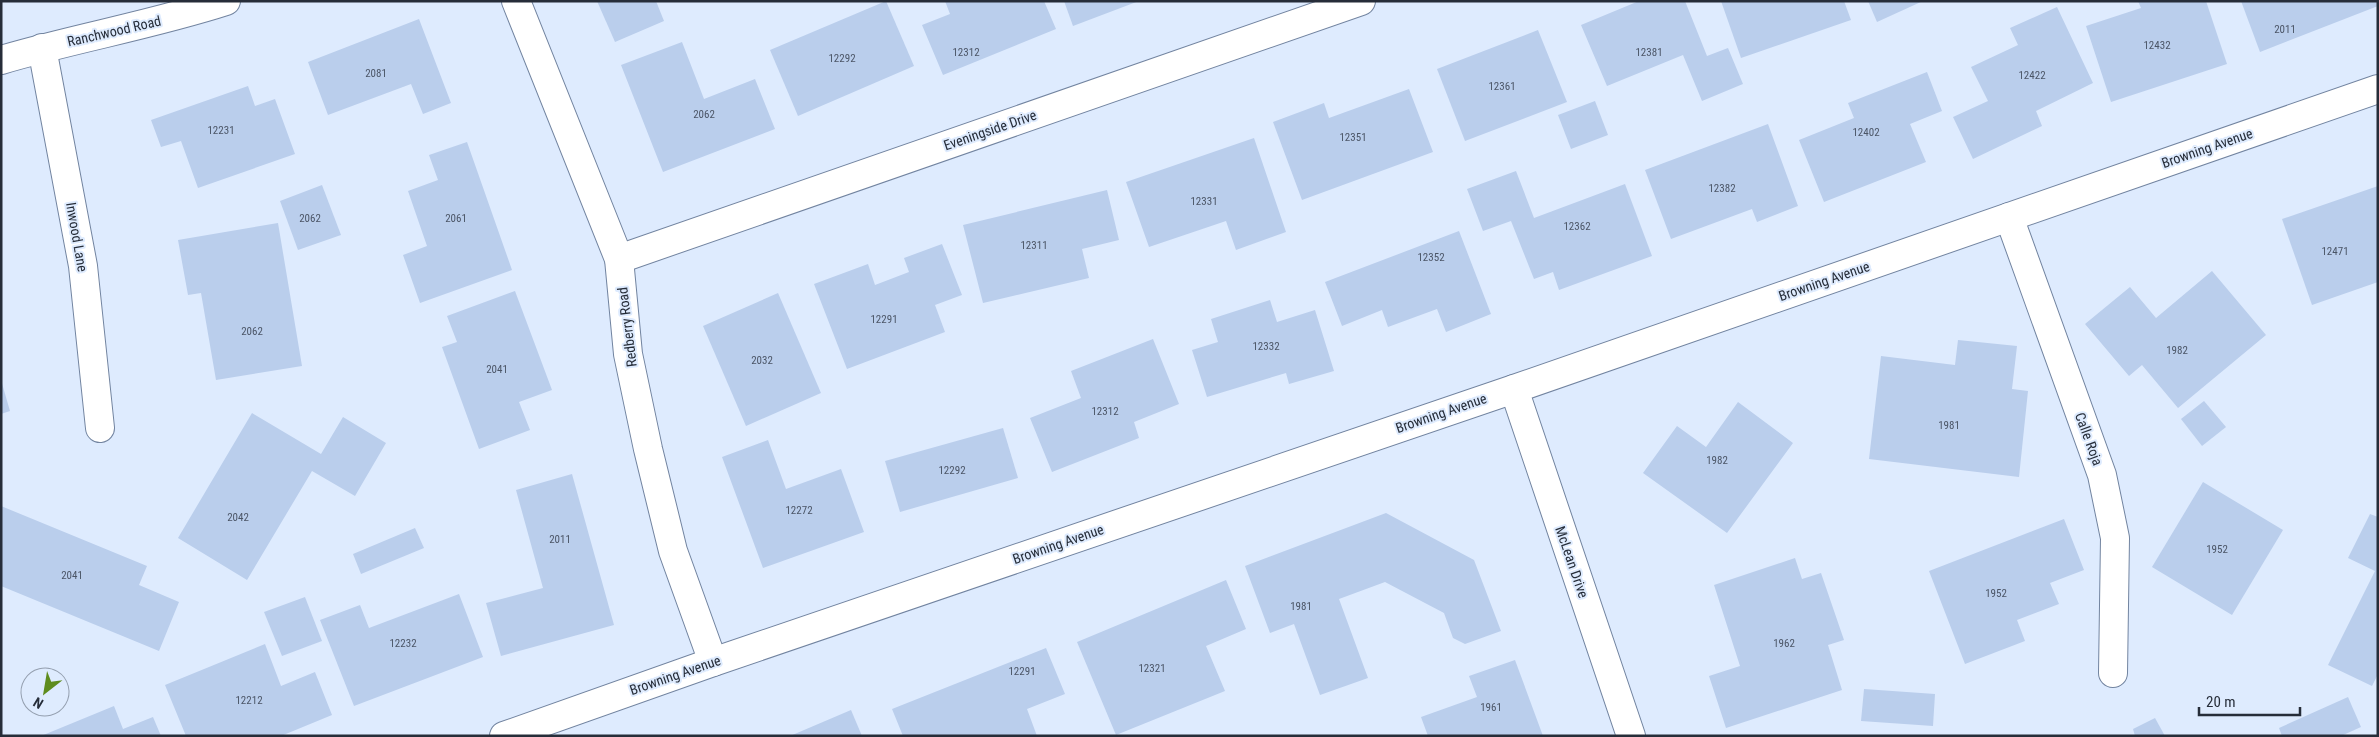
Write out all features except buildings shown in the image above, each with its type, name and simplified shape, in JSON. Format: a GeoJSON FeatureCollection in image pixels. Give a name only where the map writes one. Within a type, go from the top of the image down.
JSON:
{"type":"FeatureCollection","features":[{"type":"Feature","properties":{"kind":"street","name":"Ranchwood Road"},"geometry":{"type":"LineString","coordinates":[[1,60],[42,48],[150,23],[226,1]]}},
{"type":"Feature","properties":{"kind":"street","name":"Redberry Road"},"geometry":{"type":"LineString","coordinates":[[516,1],[619,259],[628,354],[648,449],[673,551],[713,662]]}},
{"type":"Feature","properties":{"kind":"street","name":"Eveningside Drive"},"geometry":{"type":"LineString","coordinates":[[619,259],[1361,1]]}},
{"type":"Feature","properties":{"kind":"street","name":"Inwood Lane"},"geometry":{"type":"LineString","coordinates":[[42,48],[83,266],[100,428]]}},
{"type":"Feature","properties":{"kind":"street","name":"Browning Avenue"},"geometry":{"type":"LineString","coordinates":[[504,736],[713,662],[1514,389],[2378,89]]}},
{"type":"Feature","properties":{"kind":"street","name":"Calle Roja"},"geometry":{"type":"LineString","coordinates":[[2009,216],[2102,475],[2114,538],[2113,673]]}},
{"type":"Feature","properties":{"kind":"street","name":"McLean Drive"},"geometry":{"type":"LineString","coordinates":[[1514,389],[1630,736]]}}]}
